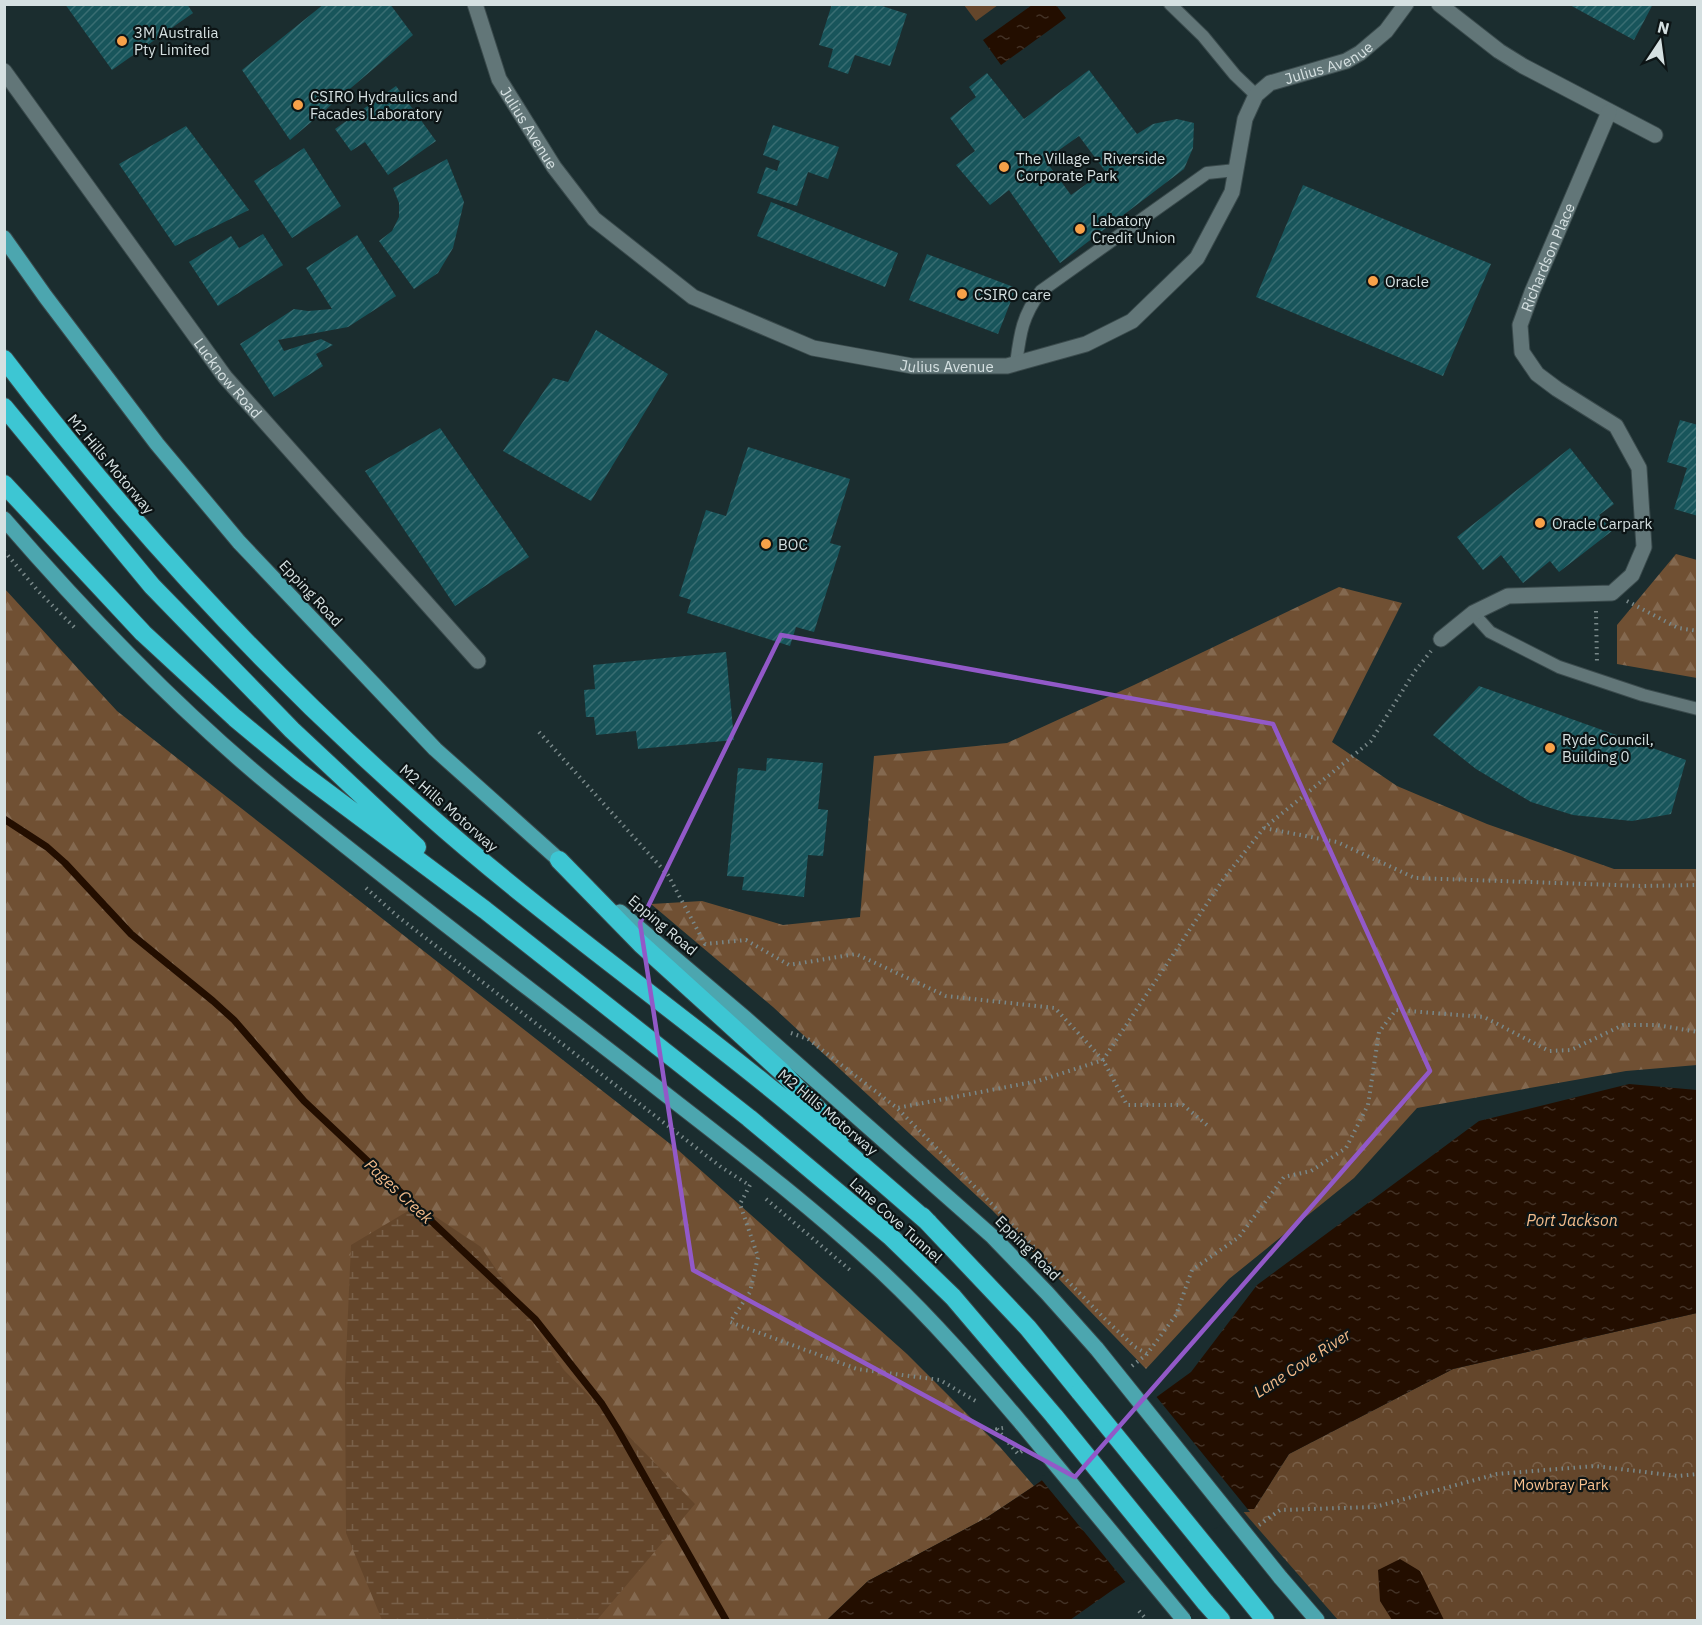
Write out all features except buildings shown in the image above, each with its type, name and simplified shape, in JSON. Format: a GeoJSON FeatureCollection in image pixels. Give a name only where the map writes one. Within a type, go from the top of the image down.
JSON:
{"type":"FeatureCollection","features":[{"type":"Feature","properties":{"kind":"highway","name":"M2 Hills Motorway"},"geometry":{"type":"LineString","coordinates":[[4,359],[110,492],[189,581],[287,684],[353,746],[425,813],[504,879],[772,1089],[929,1223]]}},
{"type":"Feature","properties":{"kind":"highway"},"geometry":{"type":"LineString","coordinates":[[4,407],[152,586],[228,666],[300,738],[485,910]]}},
{"type":"Feature","properties":{"kind":"highway"},"geometry":{"type":"LineString","coordinates":[[4,484],[143,633],[235,718],[300,772],[485,910]]}},
{"type":"Feature","properties":{"kind":"highway"},"geometry":{"type":"LineString","coordinates":[[559,860],[641,944],[781,1071],[929,1223]]}},
{"type":"Feature","properties":{"kind":"highway","name":"Lane Cove Tunnel"},"geometry":{"type":"LineString","coordinates":[[485,910],[750,1118],[890,1236],[953,1297],[999,1349],[1221,1620]]}},
{"type":"Feature","properties":{"kind":"highway","name":"Lane Cove Tunnel"},"geometry":{"type":"LineString","coordinates":[[929,1223],[1028,1328],[1265,1620]]}},
{"type":"Feature","properties":{"kind":"main road","name":"Epping Road"},"geometry":{"type":"LineString","coordinates":[[4,238],[157,444],[239,542],[435,749],[559,860],[745,1018],[985,1230],[1047,1293],[1097,1349],[1317,1620]]}},
{"type":"Feature","properties":{"kind":"main road"},"geometry":{"type":"LineString","coordinates":[[4,519],[86,610],[198,722],[292,803],[766,1172],[883,1273],[971,1363],[1015,1426],[1184,1620]]}},
{"type":"Feature","properties":{"kind":"street","name":"Julius Avenue"},"geometry":{"type":"LineString","coordinates":[[475,4],[499,79],[554,167],[594,219],[693,297],[813,348],[912,366],[1007,366],[1086,344],[1132,321],[1197,258],[1232,192],[1245,119],[1256,95],[1270,83],[1346,62],[1386,31],[1406,4]]}},
{"type":"Feature","properties":{"kind":"street"},"geometry":{"type":"LineString","coordinates":[[1439,4],[1498,51],[1655,135]]}},
{"type":"Feature","properties":{"kind":"street","name":"Lucknow Road"},"geometry":{"type":"LineString","coordinates":[[4,71],[225,377],[478,661]]}},
{"type":"Feature","properties":{"kind":"street","name":"Richardson Place"},"geometry":{"type":"LineString","coordinates":[[1609,112],[1520,325],[1522,352],[1537,374],[1616,426],[1639,468],[1644,547],[1632,575],[1612,593]]}},
{"type":"Feature","properties":{"kind":"street"},"geometry":{"type":"LineString","coordinates":[[1441,639],[1473,613],[1508,596],[1612,593]]}},
{"type":"Feature","properties":{"kind":"lane"},"geometry":{"type":"LineString","coordinates":[[1170,4],[1203,36],[1235,75],[1256,95]]}},
{"type":"Feature","properties":{"kind":"lane"},"geometry":{"type":"LineString","coordinates":[[1016,364],[1021,330],[1029,307],[1041,291],[1198,178],[1207,173],[1236,170]]}},
{"type":"Feature","properties":{"kind":"lane"},"geometry":{"type":"LineString","coordinates":[[1473,613],[1490,632],[1560,667],[1643,695],[1698,709]]}},
{"type":"Feature","properties":{"kind":"path"},"geometry":{"type":"LineString","coordinates":[[1612,593],[1678,628],[1698,631]]}},
{"type":"Feature","properties":{"kind":"path"},"geometry":{"type":"LineString","coordinates":[[1594,679],[1597,666],[1596,610]]}},
{"type":"Feature","properties":{"kind":"path"},"geometry":{"type":"LineString","coordinates":[[897,1108],[1038,1081],[1103,1060],[1224,878],[1264,828],[1371,741],[1415,671],[1441,639]]}},
{"type":"Feature","properties":{"kind":"path"},"geometry":{"type":"LineString","coordinates":[[539,732],[668,875],[705,944],[746,940],[789,965],[856,954],[946,996],[1055,1008],[1103,1060],[1126,1105],[1183,1105],[1207,1125]]}},
{"type":"Feature","properties":{"kind":"path"},"geometry":{"type":"LineString","coordinates":[[1264,828],[1337,842],[1414,878],[1643,886],[1698,885]]}},
{"type":"Feature","properties":{"kind":"path"},"geometry":{"type":"LineString","coordinates":[[787,1032],[808,1039],[897,1108],[1108,1322],[1135,1347],[1147,1354],[1176,1315],[1192,1270],[1239,1237],[1284,1177],[1311,1171],[1346,1148],[1368,1105],[1379,1032],[1396,1010],[1484,1017],[1549,1052],[1571,1050],[1623,1025],[1657,1025],[1698,1032]]}},
{"type":"Feature","properties":{"kind":"path"},"geometry":{"type":"LineString","coordinates":[[750,1185],[740,1204],[758,1257],[750,1292],[730,1322],[857,1369],[940,1380],[988,1409]]}},
{"type":"Feature","properties":{"kind":"path"},"geometry":{"type":"LineString","coordinates":[[1015,1426],[997,1429],[1018,1454]]}},
{"type":"Feature","properties":{"kind":"path"},"geometry":{"type":"LineString","coordinates":[[1257,1526],[1280,1510],[1375,1507],[1497,1474],[1595,1466],[1678,1476],[1698,1474]]}},
{"type":"Feature","properties":{"kind":"path"},"geometry":{"type":"LineString","coordinates":[[1139,1611],[1148,1620]]}},
{"type":"Feature","properties":{"kind":"highlighted area"},"geometry":{"type":"Polygon","coordinates":[[[781,635],[1273,724],[1430,1071],[1075,1477],[693,1270],[640,923],[781,635]]]}},
{"type":"Feature","properties":{"kind":"green space"},"geometry":{"type":"Polygon","coordinates":[[[964,5],[998,5],[976,21],[964,5]]]}},
{"type":"Feature","properties":{"kind":"green space"},"geometry":{"type":"Polygon","coordinates":[[[1676,554],[1697,560],[1697,678],[1617,664],[1617,625],[1676,554]]]}},
{"type":"Feature","properties":{"kind":"green space"},"geometry":{"type":"Polygon","coordinates":[[[1339,587],[1402,603],[1332,742],[1397,786],[1487,824],[1614,869],[1697,869],[1697,1065],[1626,1071],[1417,1108],[1354,1178],[1229,1279],[1146,1369],[992,1210],[773,1007],[651,904],[702,901],[783,925],[860,917],[874,756],[1007,743],[1339,587]]]}},
{"type":"Feature","properties":{"kind":"green space"},"geometry":{"type":"Polygon","coordinates":[[[4,588],[117,711],[678,1150],[907,1354],[1000,1447],[1034,1486],[986,1518],[868,1581],[827,1620],[5,1620],[4,588]]]}},
{"type":"Feature","properties":{"kind":"green space"},"geometry":{"type":"Polygon","coordinates":[[[418,1205],[481,1247],[564,1370],[695,1504],[597,1620],[382,1620],[346,1533],[345,1380],[351,1245],[418,1205]]]}},
{"type":"Feature","properties":{"kind":"green space","name":"Mowbray Park"},"geometry":{"type":"Polygon","coordinates":[[[1697,1313],[1697,1620],[1338,1620],[1241,1509],[1254,1509],[1289,1454],[1453,1369],[1697,1313]]]}},
{"type":"Feature","properties":{"kind":"water"},"geometry":{"type":"Polygon","coordinates":[[[1032,5],[1056,5],[1066,18],[1001,65],[983,40],[1032,5]]]}},
{"type":"Feature","properties":{"kind":"water","name":"Port Jackson"},"geometry":{"type":"Polygon","coordinates":[[[1629,1084],[1697,1090],[1697,1313],[1453,1369],[1289,1454],[1254,1509],[1241,1509],[1114,1589],[1070,1620],[827,1620],[868,1581],[986,1518],[1191,1372],[1257,1285],[1479,1121],[1629,1084]]]}},
{"type":"Feature","properties":{"kind":"water"},"geometry":{"type":"Polygon","coordinates":[[[1400,1559],[1420,1571],[1444,1620],[1392,1620],[1380,1601],[1378,1570],[1400,1559]]]}},
{"type":"Feature","properties":{"kind":"pier"},"geometry":{"type":"Polygon","coordinates":[[[1155,1395],[1250,1512],[1242,1512],[1127,1584],[1040,1478],[1155,1395]]]}},
{"type":"Feature","properties":{"kind":"waterway","name":"Pages Creek"},"geometry":{"type":"LineString","coordinates":[[4,819],[47,847],[65,863],[131,934],[234,1020],[304,1101],[535,1319],[602,1404],[726,1620]]}},
{"type":"Feature","properties":{"kind":"place","name":"3M Australia Pty Limited"},"geometry":{"type":"Point","coordinates":[122,41]}},
{"type":"Feature","properties":{"kind":"place","name":"CSIRO Hydraulics and Facades Laboratory"},"geometry":{"type":"Point","coordinates":[298,105]}},
{"type":"Feature","properties":{"kind":"place","name":"The Village - Riverside Corporate Park"},"geometry":{"type":"Point","coordinates":[1004,167]}},
{"type":"Feature","properties":{"kind":"place","name":"Labatory Credit Union"},"geometry":{"type":"Point","coordinates":[1080,229]}},
{"type":"Feature","properties":{"kind":"place","name":"Oracle"},"geometry":{"type":"Point","coordinates":[1373,281]}},
{"type":"Feature","properties":{"kind":"place","name":"CSIRO care"},"geometry":{"type":"Point","coordinates":[962,294]}},
{"type":"Feature","properties":{"kind":"place","name":"Oracle Carpark"},"geometry":{"type":"Point","coordinates":[1540,523]}},
{"type":"Feature","properties":{"kind":"place","name":"BOC"},"geometry":{"type":"Point","coordinates":[766,544]}},
{"type":"Feature","properties":{"kind":"place","name":"Ryde Council, Building 0"},"geometry":{"type":"Point","coordinates":[1550,748]}},
{"type":"Feature","properties":{"kind":"water label","name":"Lane Cove River"},"geometry":{"type":"Point","coordinates":[1302,1363]}}]}
